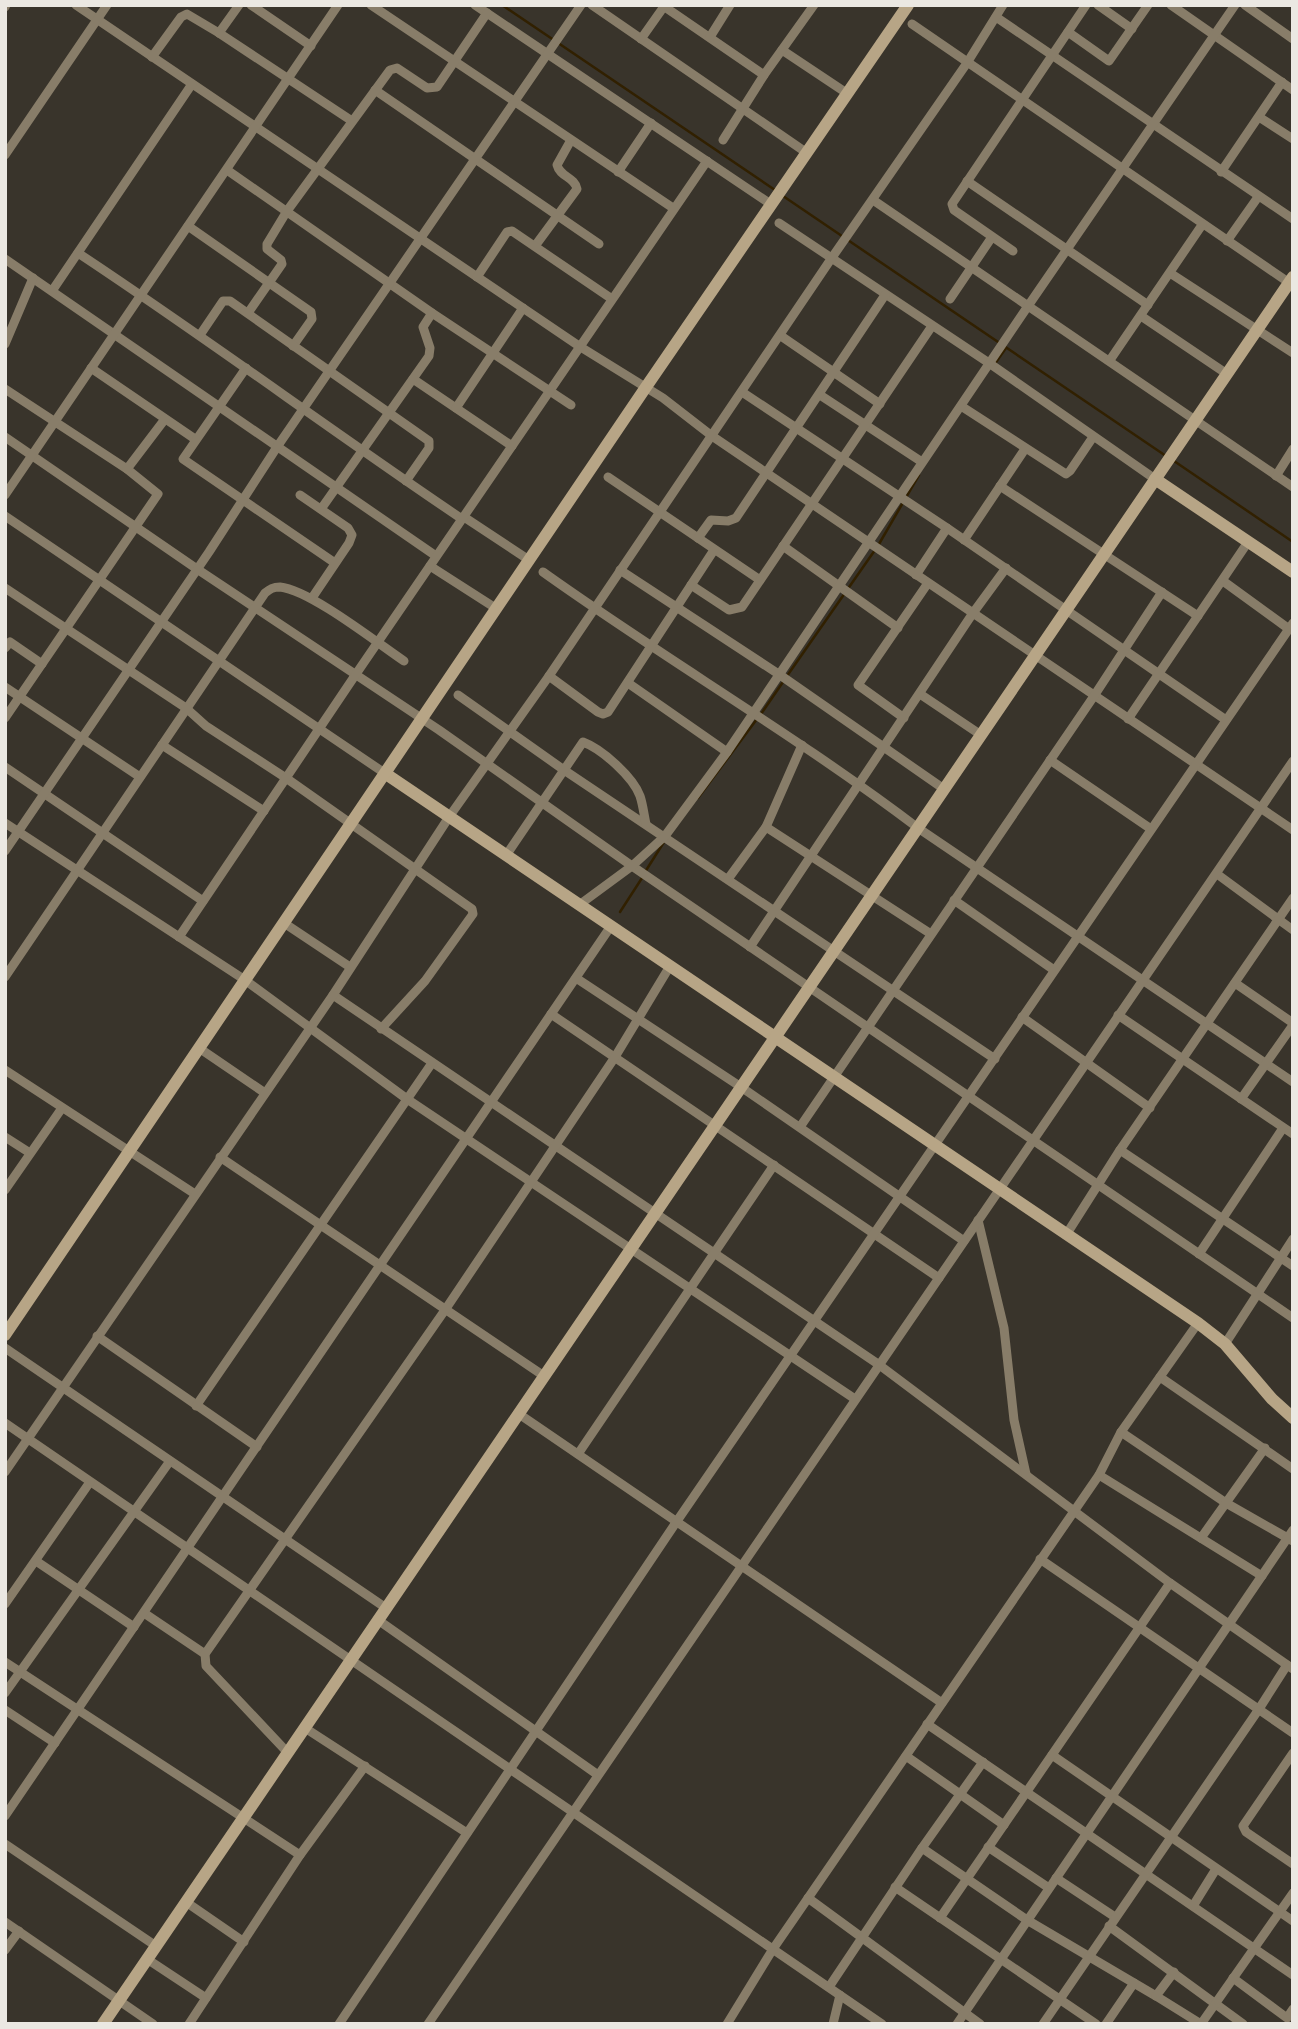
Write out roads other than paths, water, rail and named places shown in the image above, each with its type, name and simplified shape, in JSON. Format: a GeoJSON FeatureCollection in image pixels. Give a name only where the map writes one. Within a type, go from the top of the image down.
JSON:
{"type":"FeatureCollection","features":[{"type":"Feature","properties":{"kind":"main road"},"geometry":{"type":"LineString","coordinates":[[5,1335],[646,387],[908,5]]}},
{"type":"Feature","properties":{"kind":"main road"},"geometry":{"type":"LineString","coordinates":[[103,2024],[1292,282]]}},
{"type":"Feature","properties":{"kind":"main road"},"geometry":{"type":"LineString","coordinates":[[1155,479],[1293,572]]}},
{"type":"Feature","properties":{"kind":"main road"},"geometry":{"type":"LineString","coordinates":[[386,774],[1198,1323],[1225,1344],[1272,1399],[1293,1418]]}},
{"type":"Feature","properties":{"kind":"street"},"geometry":{"type":"LineString","coordinates":[[76,5],[523,309],[646,387],[712,436],[868,543],[1293,830]]}},
{"type":"Feature","properties":{"kind":"street"},"geometry":{"type":"LineString","coordinates":[[5,155],[107,5]]}},
{"type":"Feature","properties":{"kind":"street"},"geometry":{"type":"LineString","coordinates":[[219,33],[239,5]]}},
{"type":"Feature","properties":{"kind":"street"},"geometry":{"type":"LineString","coordinates":[[251,5],[311,46]]}},
{"type":"Feature","properties":{"kind":"street"},"geometry":{"type":"LineString","coordinates":[[5,495],[338,5]]}},
{"type":"Feature","properties":{"kind":"street"},"geometry":{"type":"LineString","coordinates":[[371,5],[673,208]]}},
{"type":"Feature","properties":{"kind":"street"},"geometry":{"type":"LineString","coordinates":[[475,5],[707,161],[774,202]]}},
{"type":"Feature","properties":{"kind":"street"},"geometry":{"type":"LineString","coordinates":[[5,851],[277,447],[422,240],[581,5]]}},
{"type":"Feature","properties":{"kind":"street"},"geometry":{"type":"LineString","coordinates":[[592,5],[807,153]]}},
{"type":"Feature","properties":{"kind":"street"},"geometry":{"type":"LineString","coordinates":[[710,37],[730,5]]}},
{"type":"Feature","properties":{"kind":"street"},"geometry":{"type":"LineString","coordinates":[[723,141],[764,75],[814,5]]}},
{"type":"Feature","properties":{"kind":"street"},"geometry":{"type":"LineString","coordinates":[[5,1472],[311,1027],[449,817],[549,676],[781,336],[1003,5]]}},
{"type":"Feature","properties":{"kind":"street"},"geometry":{"type":"LineString","coordinates":[[1013,251],[952,207],[1086,5]]}},
{"type":"Feature","properties":{"kind":"street"},"geometry":{"type":"LineString","coordinates":[[1098,5],[1132,29]]}},
{"type":"Feature","properties":{"kind":"street"},"geometry":{"type":"LineString","coordinates":[[1068,32],[1109,61],[1148,5]]}},
{"type":"Feature","properties":{"kind":"street"},"geometry":{"type":"LineString","coordinates":[[1171,5],[1293,90]]}},
{"type":"Feature","properties":{"kind":"street"},"geometry":{"type":"LineString","coordinates":[[579,905],[632,866],[665,836],[727,752],[1066,249],[1235,5]]}},
{"type":"Feature","properties":{"kind":"street"},"geometry":{"type":"LineString","coordinates":[[1245,5],[1293,39]]}},
{"type":"Feature","properties":{"kind":"street"},"geometry":{"type":"LineString","coordinates":[[642,39],[664,6],[764,75]]}},
{"type":"Feature","properties":{"kind":"street"},"geometry":{"type":"LineString","coordinates":[[248,313],[282,262],[266,246],[287,211],[390,70],[396,68],[428,88],[440,85],[487,13]]}},
{"type":"Feature","properties":{"kind":"street"},"geometry":{"type":"LineString","coordinates":[[152,57],[185,14],[219,33],[352,121]]}},
{"type":"Feature","properties":{"kind":"street"},"geometry":{"type":"LineString","coordinates":[[996,16],[1293,219]]}},
{"type":"Feature","properties":{"kind":"street"},"geometry":{"type":"LineString","coordinates":[[912,24],[1227,242],[1292,282]]}},
{"type":"Feature","properties":{"kind":"street"},"geometry":{"type":"LineString","coordinates":[[782,50],[848,94]]}},
{"type":"Feature","properties":{"kind":"street"},"geometry":{"type":"LineString","coordinates":[[1221,172],[1282,82]]}},
{"type":"Feature","properties":{"kind":"street"},"geometry":{"type":"LineString","coordinates":[[52,291],[192,84]]}},
{"type":"Feature","properties":{"kind":"street"},"geometry":{"type":"LineString","coordinates":[[375,90],[599,244]]}},
{"type":"Feature","properties":{"kind":"street"},"geometry":{"type":"LineString","coordinates":[[1258,117],[1293,139]]}},
{"type":"Feature","properties":{"kind":"street"},"geometry":{"type":"LineString","coordinates":[[618,172],[650,123]]}},
{"type":"Feature","properties":{"kind":"street"},"geometry":{"type":"LineString","coordinates":[[534,246],[577,188],[574,181],[559,171],[556,165],[571,140]]}},
{"type":"Feature","properties":{"kind":"street"},"geometry":{"type":"LineString","coordinates":[[179,937],[707,161]]}},
{"type":"Feature","properties":{"kind":"street"},"geometry":{"type":"LineString","coordinates":[[227,170],[432,313],[571,405]]}},
{"type":"Feature","properties":{"kind":"street"},"geometry":{"type":"LineString","coordinates":[[967,181],[1148,305]]}},
{"type":"Feature","properties":{"kind":"street"},"geometry":{"type":"LineString","coordinates":[[1227,242],[1258,197]]}},
{"type":"Feature","properties":{"kind":"street"},"geometry":{"type":"LineString","coordinates":[[873,200],[1293,487]]}},
{"type":"Feature","properties":{"kind":"street"},"geometry":{"type":"LineString","coordinates":[[779,223],[989,363],[1155,479]]}},
{"type":"Feature","properties":{"kind":"street"},"geometry":{"type":"LineString","coordinates":[[1110,360],[1202,225]]}},
{"type":"Feature","properties":{"kind":"street"},"geometry":{"type":"LineString","coordinates":[[188,226],[312,314],[312,319],[293,345]]}},
{"type":"Feature","properties":{"kind":"street"},"geometry":{"type":"LineString","coordinates":[[477,277],[509,231],[514,231],[612,299]]}},
{"type":"Feature","properties":{"kind":"street"},"geometry":{"type":"LineString","coordinates":[[950,299],[992,237]]}},
{"type":"Feature","properties":{"kind":"street"},"geometry":{"type":"LineString","coordinates":[[78,253],[200,335],[361,451],[529,560]]}},
{"type":"Feature","properties":{"kind":"street"},"geometry":{"type":"LineString","coordinates":[[5,259],[436,556]]}},
{"type":"Feature","properties":{"kind":"street"},"geometry":{"type":"LineString","coordinates":[[1170,273],[1293,353]]}},
{"type":"Feature","properties":{"kind":"street"},"geometry":{"type":"LineString","coordinates":[[6,341],[33,278]]}},
{"type":"Feature","properties":{"kind":"street"},"geometry":{"type":"LineString","coordinates":[[698,538],[711,520],[728,521],[736,518],[885,295]]}},
{"type":"Feature","properties":{"kind":"street"},"geometry":{"type":"LineString","coordinates":[[200,335],[227,300],[429,441],[429,447],[406,481]]}},
{"type":"Feature","properties":{"kind":"street"},"geometry":{"type":"LineString","coordinates":[[456,408],[523,309]]}},
{"type":"Feature","properties":{"kind":"street"},"geometry":{"type":"LineString","coordinates":[[321,509],[431,351],[423,327],[432,313]]}},
{"type":"Feature","properties":{"kind":"street"},"geometry":{"type":"LineString","coordinates":[[1141,316],[1227,374]]}},
{"type":"Feature","properties":{"kind":"street"},"geometry":{"type":"LineString","coordinates":[[691,585],[729,610],[742,607],[932,326]]}},
{"type":"Feature","properties":{"kind":"street"},"geometry":{"type":"LineString","coordinates":[[781,336],[880,404]]}},
{"type":"Feature","properties":{"kind":"street"},"geometry":{"type":"LineString","coordinates":[[91,368],[195,439]]}},
{"type":"Feature","properties":{"kind":"street"},"geometry":{"type":"LineString","coordinates":[[246,369],[183,456],[185,462],[335,564]]}},
{"type":"Feature","properties":{"kind":"street"},"geometry":{"type":"LineString","coordinates":[[413,379],[512,446]]}},
{"type":"Feature","properties":{"kind":"street"},"geometry":{"type":"LineString","coordinates":[[5,389],[127,469],[158,494],[5,718]]}},
{"type":"Feature","properties":{"kind":"street"},"geometry":{"type":"LineString","coordinates":[[742,392],[947,528],[1226,720]]}},
{"type":"Feature","properties":{"kind":"street"},"geometry":{"type":"LineString","coordinates":[[820,395],[922,462]]}},
{"type":"Feature","properties":{"kind":"street"},"geometry":{"type":"LineString","coordinates":[[961,406],[1066,474],[1093,437]]}},
{"type":"Feature","properties":{"kind":"street"},"geometry":{"type":"LineString","coordinates":[[127,469],[165,419]]}},
{"type":"Feature","properties":{"kind":"street"},"geometry":{"type":"LineString","coordinates":[[5,437],[423,719],[632,866],[1293,1318]]}},
{"type":"Feature","properties":{"kind":"street"},"geometry":{"type":"LineString","coordinates":[[964,540],[1025,449]]}},
{"type":"Feature","properties":{"kind":"street"},"geometry":{"type":"LineString","coordinates":[[1276,476],[1293,449]]}},
{"type":"Feature","properties":{"kind":"street"},"geometry":{"type":"LineString","coordinates":[[608,477],[760,580]]}},
{"type":"Feature","properties":{"kind":"street"},"geometry":{"type":"LineString","coordinates":[[1000,486],[1198,615]]}},
{"type":"Feature","properties":{"kind":"street"},"geometry":{"type":"LineString","coordinates":[[300,495],[348,528],[352,535],[312,598]]}},
{"type":"Feature","properties":{"kind":"street"},"geometry":{"type":"LineString","coordinates":[[5,516],[386,774]]}},
{"type":"Feature","properties":{"kind":"street"},"geometry":{"type":"LineString","coordinates":[[916,575],[947,528]]}},
{"type":"Feature","properties":{"kind":"street"},"geometry":{"type":"LineString","coordinates":[[1128,719],[1248,542]]}},
{"type":"Feature","properties":{"kind":"street"},"geometry":{"type":"LineString","coordinates":[[783,546],[898,628]]}},
{"type":"Feature","properties":{"kind":"street"},"geometry":{"type":"LineString","coordinates":[[549,676],[603,714],[608,712],[714,550]]}},
{"type":"Feature","properties":{"kind":"street"},"geometry":{"type":"LineString","coordinates":[[430,566],[497,609]]}},
{"type":"Feature","properties":{"kind":"street"},"geometry":{"type":"LineString","coordinates":[[750,947],[973,613],[1006,568]]}},
{"type":"Feature","properties":{"kind":"street"},"geometry":{"type":"LineString","coordinates":[[620,570],[780,675],[944,789]]}},
{"type":"Feature","properties":{"kind":"street"},"geometry":{"type":"LineString","coordinates":[[543,572],[594,609],[860,784],[918,828],[1293,1082]]}},
{"type":"Feature","properties":{"kind":"street"},"geometry":{"type":"LineString","coordinates":[[339,2024],[677,1521],[1291,626],[1223,580]]}},
{"type":"Feature","properties":{"kind":"street"},"geometry":{"type":"LineString","coordinates":[[904,719],[858,685],[928,583]]}},
{"type":"Feature","properties":{"kind":"street"},"geometry":{"type":"LineString","coordinates":[[5,587],[186,708],[206,726],[286,778],[468,905],[473,914],[425,981],[381,1028]]}},
{"type":"Feature","properties":{"kind":"street"},"geometry":{"type":"LineString","coordinates":[[5,977],[265,593],[273,587],[288,589],[312,598],[404,661]]}},
{"type":"Feature","properties":{"kind":"street"},"geometry":{"type":"LineString","coordinates":[[800,1127],[1162,592]]}},
{"type":"Feature","properties":{"kind":"street"},"geometry":{"type":"LineString","coordinates":[[7,643],[42,664]]}},
{"type":"Feature","properties":{"kind":"street"},"geometry":{"type":"LineString","coordinates":[[628,683],[727,752]]}},
{"type":"Feature","properties":{"kind":"street"},"geometry":{"type":"LineString","coordinates":[[5,687],[140,777]]}},
{"type":"Feature","properties":{"kind":"street"},"geometry":{"type":"LineString","coordinates":[[920,694],[981,735]]}},
{"type":"Feature","properties":{"kind":"street"},"geometry":{"type":"LineString","coordinates":[[458,695],[564,770],[995,1059]]}},
{"type":"Feature","properties":{"kind":"street"},"geometry":{"type":"LineString","coordinates":[[507,855],[583,742],[588,743],[632,781],[640,796],[646,824]]}},
{"type":"Feature","properties":{"kind":"street"},"geometry":{"type":"LineString","coordinates":[[162,744],[264,811]]}},
{"type":"Feature","properties":{"kind":"street"},"geometry":{"type":"LineString","coordinates":[[728,879],[766,827],[802,745]]}},
{"type":"Feature","properties":{"kind":"street"},"geometry":{"type":"LineString","coordinates":[[1050,760],[1152,829]]}},
{"type":"Feature","properties":{"kind":"street"},"geometry":{"type":"LineString","coordinates":[[428,2024],[1293,761]]}},
{"type":"Feature","properties":{"kind":"street"},"geometry":{"type":"LineString","coordinates":[[5,767],[204,901]]}},
{"type":"Feature","properties":{"kind":"street"},"geometry":{"type":"LineString","coordinates":[[5,823],[246,980],[407,1099],[855,1399]]}},
{"type":"Feature","properties":{"kind":"street"},"geometry":{"type":"LineString","coordinates":[[766,827],[931,934]]}},
{"type":"Feature","properties":{"kind":"street"},"geometry":{"type":"LineString","coordinates":[[1217,874],[1293,930]]}},
{"type":"Feature","properties":{"kind":"street"},"geometry":{"type":"LineString","coordinates":[[1066,1235],[1120,1150],[1293,898]]}},
{"type":"Feature","properties":{"kind":"street"},"geometry":{"type":"LineString","coordinates":[[954,900],[1054,970]]}},
{"type":"Feature","properties":{"kind":"street"},"geometry":{"type":"LineString","coordinates":[[284,923],[350,967]]}},
{"type":"Feature","properties":{"kind":"street"},"geometry":{"type":"LineString","coordinates":[[5,1816],[611,926]]}},
{"type":"Feature","properties":{"kind":"street"},"geometry":{"type":"LineString","coordinates":[[288,1753],[206,1666],[205,1654],[531,1183],[615,1057],[670,966]]}},
{"type":"Feature","properties":{"kind":"street"},"geometry":{"type":"LineString","coordinates":[[576,978],[741,1087],[964,1241]]}},
{"type":"Feature","properties":{"kind":"street"},"geometry":{"type":"LineString","coordinates":[[1235,983],[1293,1024],[1241,1099]]}},
{"type":"Feature","properties":{"kind":"street"},"geometry":{"type":"LineString","coordinates":[[332,995],[878,1364],[1073,1512],[1290,1667],[1043,2024]]}},
{"type":"Feature","properties":{"kind":"street"},"geometry":{"type":"LineString","coordinates":[[551,1014],[939,1278]]}},
{"type":"Feature","properties":{"kind":"street"},"geometry":{"type":"LineString","coordinates":[[1118,1015],[1293,1134]]}},
{"type":"Feature","properties":{"kind":"street"},"geometry":{"type":"LineString","coordinates":[[1022,1017],[1150,1108]]}},
{"type":"Feature","properties":{"kind":"street"},"geometry":{"type":"LineString","coordinates":[[199,1048],[265,1093]]}},
{"type":"Feature","properties":{"kind":"street"},"geometry":{"type":"LineString","coordinates":[[196,1406],[432,1063]]}},
{"type":"Feature","properties":{"kind":"street"},"geometry":{"type":"LineString","coordinates":[[5,1070],[195,1194]]}},
{"type":"Feature","properties":{"kind":"street"},"geometry":{"type":"LineString","coordinates":[[5,1190],[62,1108]]}},
{"type":"Feature","properties":{"kind":"street"},"geometry":{"type":"LineString","coordinates":[[1199,1254],[1283,1128]]}},
{"type":"Feature","properties":{"kind":"street"},"geometry":{"type":"LineString","coordinates":[[5,1137],[30,1153]]}},
{"type":"Feature","properties":{"kind":"street"},"geometry":{"type":"LineString","coordinates":[[1120,1150],[1293,1266]]}},
{"type":"Feature","properties":{"kind":"street"},"geometry":{"type":"LineString","coordinates":[[220,1157],[544,1376]]}},
{"type":"Feature","properties":{"kind":"street"},"geometry":{"type":"LineString","coordinates":[[578,1454],[774,1165]]}},
{"type":"Feature","properties":{"kind":"street"},"geometry":{"type":"LineString","coordinates":[[978,1220],[1004,1328],[1014,1420],[1026,1474]]}},
{"type":"Feature","properties":{"kind":"street"},"geometry":{"type":"LineString","coordinates":[[1225,1344],[1293,1239]]}},
{"type":"Feature","properties":{"kind":"street"},"geometry":{"type":"LineString","coordinates":[[727,2024],[773,1949],[1099,1475],[1121,1432],[1198,1323]]}},
{"type":"Feature","properties":{"kind":"street"},"geometry":{"type":"LineString","coordinates":[[97,1336],[257,1447]]}},
{"type":"Feature","properties":{"kind":"street"},"geometry":{"type":"LineString","coordinates":[[5,1348],[386,1608]]}},
{"type":"Feature","properties":{"kind":"street"},"geometry":{"type":"LineString","coordinates":[[1160,1377],[1293,1469]]}},
{"type":"Feature","properties":{"kind":"street"},"geometry":{"type":"LineString","coordinates":[[519,1414],[942,1703]]}},
{"type":"Feature","properties":{"kind":"street"},"geometry":{"type":"LineString","coordinates":[[5,1423],[882,2024]]}},
{"type":"Feature","properties":{"kind":"street"},"geometry":{"type":"LineString","coordinates":[[957,2024],[1291,1536],[1226,1503],[1121,1432]]}},
{"type":"Feature","properties":{"kind":"street"},"geometry":{"type":"LineString","coordinates":[[1201,1538],[1265,1448]]}},
{"type":"Feature","properties":{"kind":"street"},"geometry":{"type":"LineString","coordinates":[[5,1693],[170,1461]]}},
{"type":"Feature","properties":{"kind":"street"},"geometry":{"type":"LineString","coordinates":[[1099,1475],[1262,1576]]}},
{"type":"Feature","properties":{"kind":"street"},"geometry":{"type":"LineString","coordinates":[[5,1604],[90,1482]]}},
{"type":"Feature","properties":{"kind":"street"},"geometry":{"type":"LineString","coordinates":[[1041,1559],[1293,1733]]}},
{"type":"Feature","properties":{"kind":"street"},"geometry":{"type":"LineString","coordinates":[[36,1561],[134,1627]]}},
{"type":"Feature","properties":{"kind":"street"},"geometry":{"type":"LineString","coordinates":[[940,1918],[1170,1583]]}},
{"type":"Feature","properties":{"kind":"street"},"geometry":{"type":"LineString","coordinates":[[144,1613],[205,1654]]}},
{"type":"Feature","properties":{"kind":"street"},"geometry":{"type":"LineString","coordinates":[[378,1620],[598,1775]]}},
{"type":"Feature","properties":{"kind":"street"},"geometry":{"type":"LineString","coordinates":[[5,1662],[300,1856]]}},
{"type":"Feature","properties":{"kind":"street"},"geometry":{"type":"LineString","coordinates":[[5,1710],[55,1743]]}},
{"type":"Feature","properties":{"kind":"street"},"geometry":{"type":"LineString","coordinates":[[927,1724],[1293,1975]]}},
{"type":"Feature","properties":{"kind":"street"},"geometry":{"type":"LineString","coordinates":[[305,1728],[467,1833]]}},
{"type":"Feature","properties":{"kind":"street"},"geometry":{"type":"LineString","coordinates":[[1293,1753],[1243,1826],[1246,1832],[1293,1864]]}},
{"type":"Feature","properties":{"kind":"street"},"geometry":{"type":"LineString","coordinates":[[1052,1755],[1293,1921]]}},
{"type":"Feature","properties":{"kind":"street"},"geometry":{"type":"LineString","coordinates":[[906,1756],[1004,1825]]}},
{"type":"Feature","properties":{"kind":"street"},"geometry":{"type":"LineString","coordinates":[[829,1987],[983,1762]]}},
{"type":"Feature","properties":{"kind":"street"},"geometry":{"type":"LineString","coordinates":[[188,2024],[300,1856],[365,1766]]}},
{"type":"Feature","properties":{"kind":"street"},"geometry":{"type":"LineString","coordinates":[[5,1844],[156,1945]]}},
{"type":"Feature","properties":{"kind":"street"},"geometry":{"type":"LineString","coordinates":[[988,1847],[1049,1888]]}},
{"type":"Feature","properties":{"kind":"street"},"geometry":{"type":"LineString","coordinates":[[922,1848],[1027,1920],[1201,2024],[1293,1893]]}},
{"type":"Feature","properties":{"kind":"street"},"geometry":{"type":"LineString","coordinates":[[1193,1906],[1216,1869]]}},
{"type":"Feature","properties":{"kind":"street"},"geometry":{"type":"LineString","coordinates":[[1056,1878],[1243,2024]]}},
{"type":"Feature","properties":{"kind":"street"},"geometry":{"type":"LineString","coordinates":[[895,1887],[1096,2024]]}},
{"type":"Feature","properties":{"kind":"street"},"geometry":{"type":"LineString","coordinates":[[808,1898],[980,2024]]}},
{"type":"Feature","properties":{"kind":"street"},"geometry":{"type":"LineString","coordinates":[[186,1902],[244,1942]]}},
{"type":"Feature","properties":{"kind":"street"},"geometry":{"type":"LineString","coordinates":[[5,1922],[153,2024]]}},
{"type":"Feature","properties":{"kind":"street"},"geometry":{"type":"LineString","coordinates":[[5,1950],[19,1931]]}},
{"type":"Feature","properties":{"kind":"street"},"geometry":{"type":"LineString","coordinates":[[147,1959],[206,1998]]}},
{"type":"Feature","properties":{"kind":"street"},"geometry":{"type":"LineString","coordinates":[[1156,1996],[1174,1972]]}},
{"type":"Feature","properties":{"kind":"street"},"geometry":{"type":"LineString","coordinates":[[1233,1979],[1291,2016]]}},
{"type":"Feature","properties":{"kind":"street"},"geometry":{"type":"LineString","coordinates":[[1107,2024],[1134,1983]]}},
{"type":"Feature","properties":{"kind":"street"},"geometry":{"type":"LineString","coordinates":[[833,2024],[840,1995]]}},
{"type":"Feature","properties":{"kind":"waterway"},"geometry":{"type":"LineString","coordinates":[[502,5],[775,190]]}},
{"type":"Feature","properties":{"kind":"waterway"},"geometry":{"type":"LineString","coordinates":[[783,196],[1166,456]]}},
{"type":"Feature","properties":{"kind":"waterway"},"geometry":{"type":"LineString","coordinates":[[994,365],[1006,348]]}},
{"type":"Feature","properties":{"kind":"waterway"},"geometry":{"type":"LineString","coordinates":[[1174,461],[1293,542]]}},
{"type":"Feature","properties":{"kind":"waterway"},"geometry":{"type":"LineString","coordinates":[[879,544],[919,475]]}},
{"type":"Feature","properties":{"kind":"waterway"},"geometry":{"type":"LineString","coordinates":[[787,676],[875,550]]}},
{"type":"Feature","properties":{"kind":"waterway"},"geometry":{"type":"LineString","coordinates":[[761,714],[783,682]]}},
{"type":"Feature","properties":{"kind":"waterway"},"geometry":{"type":"LineString","coordinates":[[698,798],[757,719]]}},
{"type":"Feature","properties":{"kind":"waterway"},"geometry":{"type":"LineString","coordinates":[[645,872],[664,842]]}},
{"type":"Feature","properties":{"kind":"waterway"},"geometry":{"type":"LineString","coordinates":[[620,912],[642,878]]}}]}
